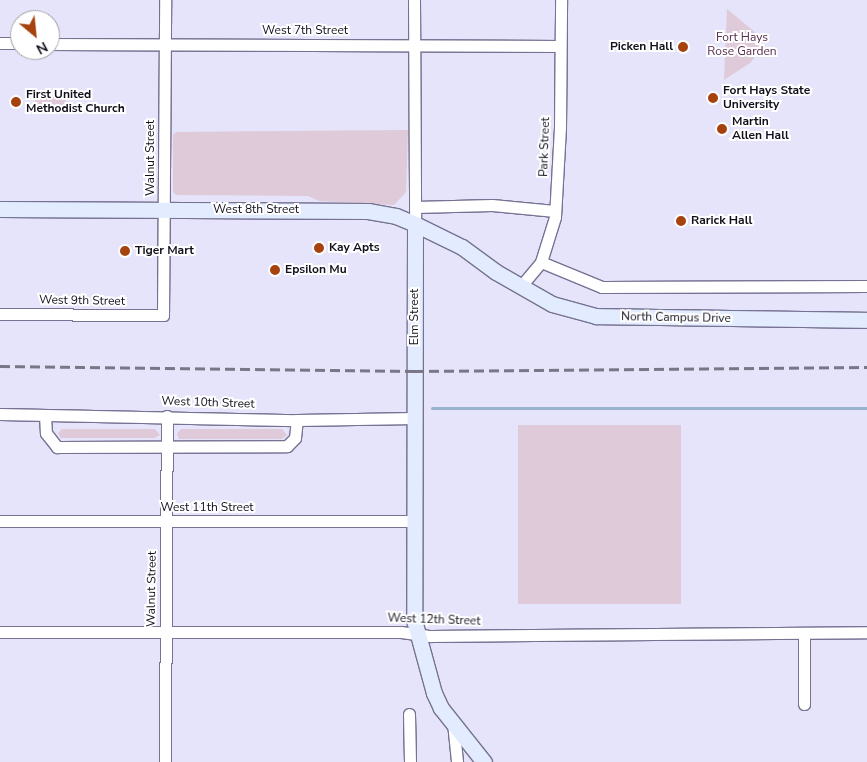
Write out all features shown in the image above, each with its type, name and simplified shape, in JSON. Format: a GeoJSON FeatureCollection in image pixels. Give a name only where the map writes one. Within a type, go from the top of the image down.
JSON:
{"type":"FeatureCollection","features":[{"type":"Feature","properties":{"kind":"main road","name":"West 8th Street"},"geometry":{"type":"LineString","coordinates":[[0,209],[368,211],[396,216],[414,224],[462,247],[496,272]]}},
{"type":"Feature","properties":{"kind":"main road","name":"Elm Street"},"geometry":{"type":"LineString","coordinates":[[414,224],[414,620],[434,693],[453,723],[484,762]]}},
{"type":"Feature","properties":{"kind":"main road","name":"North Campus Drive"},"geometry":{"type":"LineString","coordinates":[[496,272],[552,304],[596,316],[867,320]]}},
{"type":"Feature","properties":{"kind":"street","name":"Walnut Street"},"geometry":{"type":"LineString","coordinates":[[163,315],[165,0]]}},
{"type":"Feature","properties":{"kind":"street","name":"Elm Street"},"geometry":{"type":"LineString","coordinates":[[414,0],[412,45],[414,224]]}},
{"type":"Feature","properties":{"kind":"street","name":"Park Street"},"geometry":{"type":"LineString","coordinates":[[521,286],[542,262],[548,246],[555,210],[561,0]]}},
{"type":"Feature","properties":{"kind":"street","name":"West 7th Street"},"geometry":{"type":"LineString","coordinates":[[60,44],[560,46]]}},
{"type":"Feature","properties":{"kind":"street"},"geometry":{"type":"LineString","coordinates":[[415,207],[492,205],[555,210]]}},
{"type":"Feature","properties":{"kind":"street"},"geometry":{"type":"LineString","coordinates":[[542,262],[602,288],[867,286]]}},
{"type":"Feature","properties":{"kind":"street","name":"West 9th Street"},"geometry":{"type":"LineString","coordinates":[[0,314],[163,315]]}},
{"type":"Feature","properties":{"kind":"street","name":"West 10th Street"},"geometry":{"type":"LineString","coordinates":[[0,414],[297,420],[415,418]]}},
{"type":"Feature","properties":{"kind":"street"},"geometry":{"type":"LineString","coordinates":[[45,415],[46,433],[57,447],[287,446],[295,438],[297,420]]}},
{"type":"Feature","properties":{"kind":"street","name":"Walnut Street"},"geometry":{"type":"LineString","coordinates":[[165,762],[167,416]]}},
{"type":"Feature","properties":{"kind":"street","name":"West 11th Street"},"geometry":{"type":"LineString","coordinates":[[0,522],[414,521]]}},
{"type":"Feature","properties":{"kind":"street","name":"West 12th Street"},"geometry":{"type":"LineString","coordinates":[[0,632],[417,635],[867,632]]}},
{"type":"Feature","properties":{"kind":"street"},"geometry":{"type":"LineString","coordinates":[[804,633],[804,704]]}},
{"type":"Feature","properties":{"kind":"street"},"geometry":{"type":"LineString","coordinates":[[409,714],[410,762]]}},
{"type":"Feature","properties":{"kind":"street"},"geometry":{"type":"LineString","coordinates":[[453,723],[457,762]]}},
{"type":"Feature","properties":{"kind":"green space","name":"Fort Hays Rose Garden"},"geometry":{"type":"Polygon","coordinates":[[[727,9],[756,33],[759,52],[750,63],[724,80],[727,9]]]}},
{"type":"Feature","properties":{"kind":"green space"},"geometry":{"type":"Polygon","coordinates":[[[35,94],[62,95],[66,99],[66,108],[35,108],[35,94]]]}},
{"type":"Feature","properties":{"kind":"green space"},"geometry":{"type":"Polygon","coordinates":[[[408,130],[406,192],[394,205],[319,201],[308,196],[176,195],[173,192],[173,135],[176,132],[408,130]]]}},
{"type":"Feature","properties":{"kind":"green space"},"geometry":{"type":"Polygon","coordinates":[[[518,425],[681,425],[681,604],[518,604],[518,425]]]}},
{"type":"Feature","properties":{"kind":"green space"},"geometry":{"type":"Polygon","coordinates":[[[62,429],[155,429],[160,435],[154,438],[61,438],[58,433],[62,429]]]}},
{"type":"Feature","properties":{"kind":"green space"},"geometry":{"type":"Polygon","coordinates":[[[181,429],[282,429],[287,435],[282,439],[179,439],[177,434],[181,429]]]}},
{"type":"Feature","properties":{"kind":"waterway"},"geometry":{"type":"LineString","coordinates":[[432,408],[867,408]]}},
{"type":"Feature","properties":{"kind":"railway"},"geometry":{"type":"LineString","coordinates":[[0,366],[414,371],[867,367]]}},
{"type":"Feature","properties":{"kind":"place","name":"Picken Hall"},"geometry":{"type":"Point","coordinates":[683,47]}},
{"type":"Feature","properties":{"kind":"place","name":"Fort Hays State University"},"geometry":{"type":"Point","coordinates":[713,98]}},
{"type":"Feature","properties":{"kind":"place","name":"First United Methodist Church"},"geometry":{"type":"Point","coordinates":[16,102]}},
{"type":"Feature","properties":{"kind":"place","name":"Martin Allen Hall"},"geometry":{"type":"Point","coordinates":[722,129]}},
{"type":"Feature","properties":{"kind":"place","name":"Rarick Hall"},"geometry":{"type":"Point","coordinates":[681,221]}},
{"type":"Feature","properties":{"kind":"place","name":"Kay Apts"},"geometry":{"type":"Point","coordinates":[319,248]}},
{"type":"Feature","properties":{"kind":"place","name":"Tiger Mart"},"geometry":{"type":"Point","coordinates":[125,251]}},
{"type":"Feature","properties":{"kind":"place","name":"Epsilon Mu"},"geometry":{"type":"Point","coordinates":[275,270]}}]}
